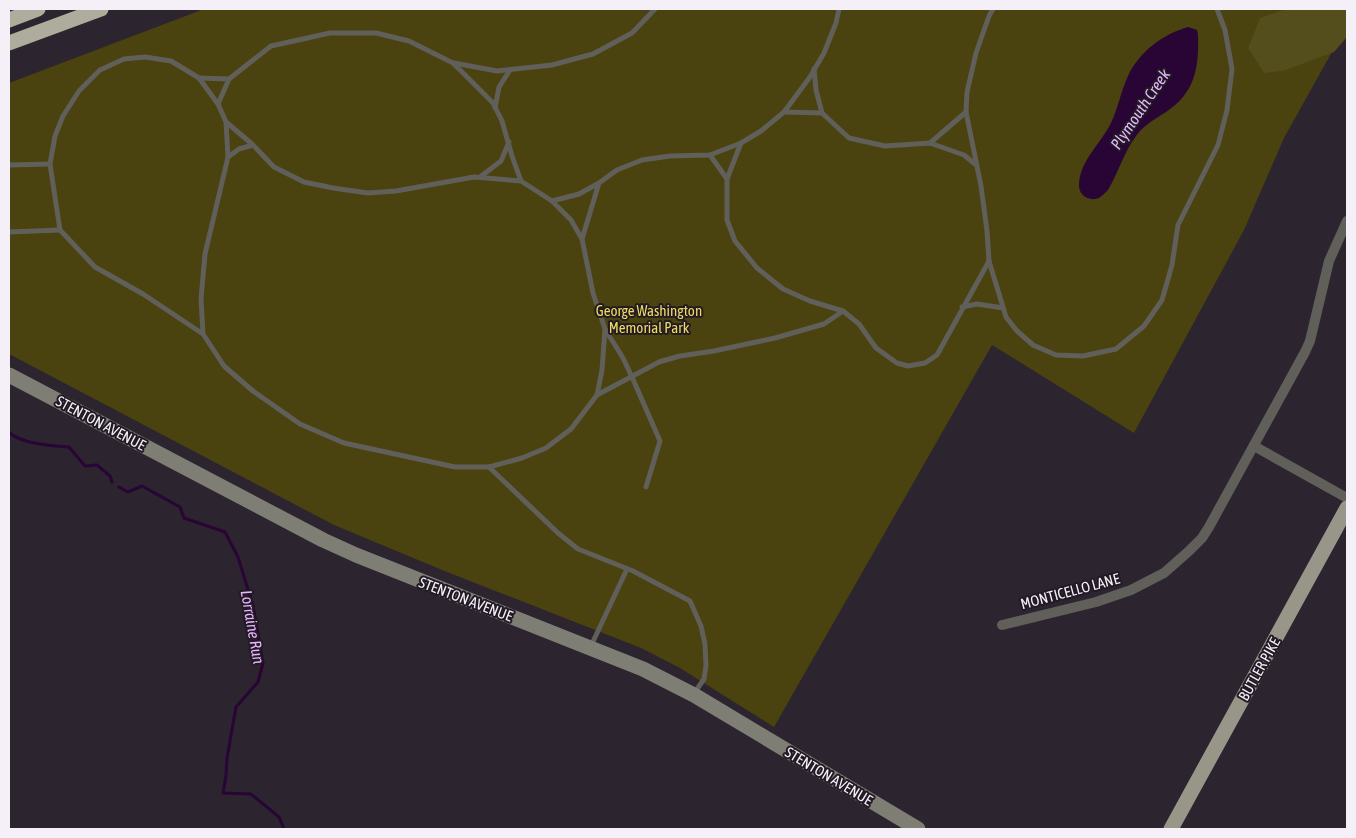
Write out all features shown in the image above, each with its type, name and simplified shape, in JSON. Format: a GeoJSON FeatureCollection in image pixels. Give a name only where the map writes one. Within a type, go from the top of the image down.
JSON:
{"type":"FeatureCollection","features":[{"type":"Feature","properties":{"kind":"highway"},"geometry":{"type":"LineString","coordinates":[[9,20],[38,9]]}},
{"type":"Feature","properties":{"kind":"highway"},"geometry":{"type":"LineString","coordinates":[[9,43],[101,9]]}},
{"type":"Feature","properties":{"kind":"main road","name":"STENTON AVENUE"},"geometry":{"type":"LineString","coordinates":[[9,375],[331,544],[643,669],[694,695],[918,829]]}},
{"type":"Feature","properties":{"kind":"main road","name":"BUTLER PIKE"},"geometry":{"type":"LineString","coordinates":[[1171,829],[1347,508]]}},
{"type":"Feature","properties":{"kind":"street","name":"MONTICELLO LANE"},"geometry":{"type":"LineString","coordinates":[[1002,625],[1116,596],[1164,573],[1202,538],[1305,352],[1310,341],[1330,261],[1347,221]]}},
{"type":"Feature","properties":{"kind":"street"},"geometry":{"type":"LineString","coordinates":[[1254,446],[1347,498]]}},
{"type":"Feature","properties":{"kind":"lane"},"geometry":{"type":"LineString","coordinates":[[218,104],[229,79],[271,46],[330,33],[376,33],[409,41],[453,63],[497,71],[552,65],[593,54],[632,33],[655,9]]}},
{"type":"Feature","properties":{"kind":"lane"},"geometry":{"type":"LineString","coordinates":[[552,201],[578,194],[599,183],[617,170],[642,160],[670,156],[710,155],[741,143],[761,130],[784,112],[814,69],[824,53],[836,23],[839,9]]}},
{"type":"Feature","properties":{"kind":"lane"},"geometry":{"type":"LineString","coordinates":[[993,9],[976,53],[967,92],[966,112],[982,186],[988,231],[989,260],[1006,317],[1028,340],[1033,345],[1056,355],[1083,356],[1116,349],[1144,326],[1162,300],[1172,265],[1178,225],[1218,145],[1227,110],[1232,69],[1225,30],[1216,9]]}},
{"type":"Feature","properties":{"kind":"lane"},"geometry":{"type":"LineString","coordinates":[[203,334],[200,299],[205,254],[228,157],[226,122],[218,104],[199,78],[171,61],[145,57],[124,60],[100,70],[79,91],[62,116],[55,136],[50,164],[60,230],[95,268],[143,294],[203,334],[224,366],[253,391],[300,424],[344,443],[455,467],[489,467],[522,458],[546,448],[571,429],[597,395],[659,362],[680,356],[766,340],[824,324],[842,311]]}},
{"type":"Feature","properties":{"kind":"lane"},"geometry":{"type":"LineString","coordinates":[[453,63],[470,79],[495,108],[502,121],[521,181]]}},
{"type":"Feature","properties":{"kind":"lane"},"geometry":{"type":"LineString","coordinates":[[814,69],[816,90],[822,113],[849,138],[885,146],[930,144],[964,155],[976,165]]}},
{"type":"Feature","properties":{"kind":"lane"},"geometry":{"type":"LineString","coordinates":[[495,108],[498,87],[510,70]]}},
{"type":"Feature","properties":{"kind":"lane"},"geometry":{"type":"LineString","coordinates":[[199,78],[229,79]]}},
{"type":"Feature","properties":{"kind":"lane"},"geometry":{"type":"LineString","coordinates":[[784,112],[822,113]]}},
{"type":"Feature","properties":{"kind":"lane"},"geometry":{"type":"LineString","coordinates":[[930,144],[966,112]]}},
{"type":"Feature","properties":{"kind":"lane"},"geometry":{"type":"LineString","coordinates":[[226,122],[253,145],[274,167],[304,182],[368,193],[396,191],[474,176],[521,181],[552,201],[571,220],[582,239],[593,293],[604,329],[623,358],[660,441],[646,487]]}},
{"type":"Feature","properties":{"kind":"lane"},"geometry":{"type":"LineString","coordinates":[[480,177],[501,161],[509,142]]}},
{"type":"Feature","properties":{"kind":"lane"},"geometry":{"type":"LineString","coordinates":[[741,143],[727,179],[726,220],[735,241],[757,268],[783,290],[842,311],[859,324],[876,348],[897,363],[908,366],[925,363],[937,355],[989,260]]}},
{"type":"Feature","properties":{"kind":"lane"},"geometry":{"type":"LineString","coordinates":[[228,157],[240,148],[253,145]]}},
{"type":"Feature","properties":{"kind":"lane"},"geometry":{"type":"LineString","coordinates":[[710,155],[727,179]]}},
{"type":"Feature","properties":{"kind":"lane"},"geometry":{"type":"LineString","coordinates":[[9,165],[50,164]]}},
{"type":"Feature","properties":{"kind":"lane"},"geometry":{"type":"LineString","coordinates":[[582,239],[599,183]]}},
{"type":"Feature","properties":{"kind":"lane"},"geometry":{"type":"LineString","coordinates":[[9,232],[60,230]]}},
{"type":"Feature","properties":{"kind":"lane"},"geometry":{"type":"LineString","coordinates":[[962,308],[977,304],[1003,308]]}},
{"type":"Feature","properties":{"kind":"lane"},"geometry":{"type":"LineString","coordinates":[[597,395],[602,370],[604,329]]}},
{"type":"Feature","properties":{"kind":"lane"},"geometry":{"type":"LineString","coordinates":[[489,467],[558,533],[578,549],[627,569],[690,601],[701,626],[706,659],[704,678],[694,695]]}},
{"type":"Feature","properties":{"kind":"lane"},"geometry":{"type":"LineString","coordinates":[[590,647],[627,569]]}},
{"type":"Feature","properties":{"kind":"green space","name":"George Washington Memorial Park"},"geometry":{"type":"Polygon","coordinates":[[[204,9],[1347,9],[1347,25],[1284,138],[1244,230],[1134,433],[992,345],[774,727],[680,668],[641,648],[442,570],[334,525],[9,354],[9,83],[204,9]]]}},
{"type":"Feature","properties":{"kind":"shaded area"},"geometry":{"type":"Polygon","coordinates":[[[1286,9],[1347,9],[1347,37],[1334,52],[1283,71],[1264,73],[1248,48],[1260,18],[1286,9]]]}},
{"type":"Feature","properties":{"kind":"water","name":"Plymouth Creek"},"geometry":{"type":"Polygon","coordinates":[[[1188,27],[1197,30],[1198,35],[1198,58],[1189,88],[1176,105],[1146,125],[1139,132],[1128,149],[1108,190],[1099,198],[1085,197],[1079,188],[1080,176],[1087,160],[1111,123],[1133,67],[1145,52],[1161,39],[1188,27]]]}},
{"type":"Feature","properties":{"kind":"waterway","name":"Lorraine Run"},"geometry":{"type":"LineString","coordinates":[[9,432],[29,442],[69,447],[85,466],[97,465],[110,476],[112,482]]}},
{"type":"Feature","properties":{"kind":"waterway","name":"Lorraine Run"},"geometry":{"type":"LineString","coordinates":[[119,487],[128,492],[142,486],[180,507],[184,518],[225,532],[238,557],[253,606],[263,663],[258,682],[236,707],[223,793],[251,794],[279,817],[284,829]]}}]}
